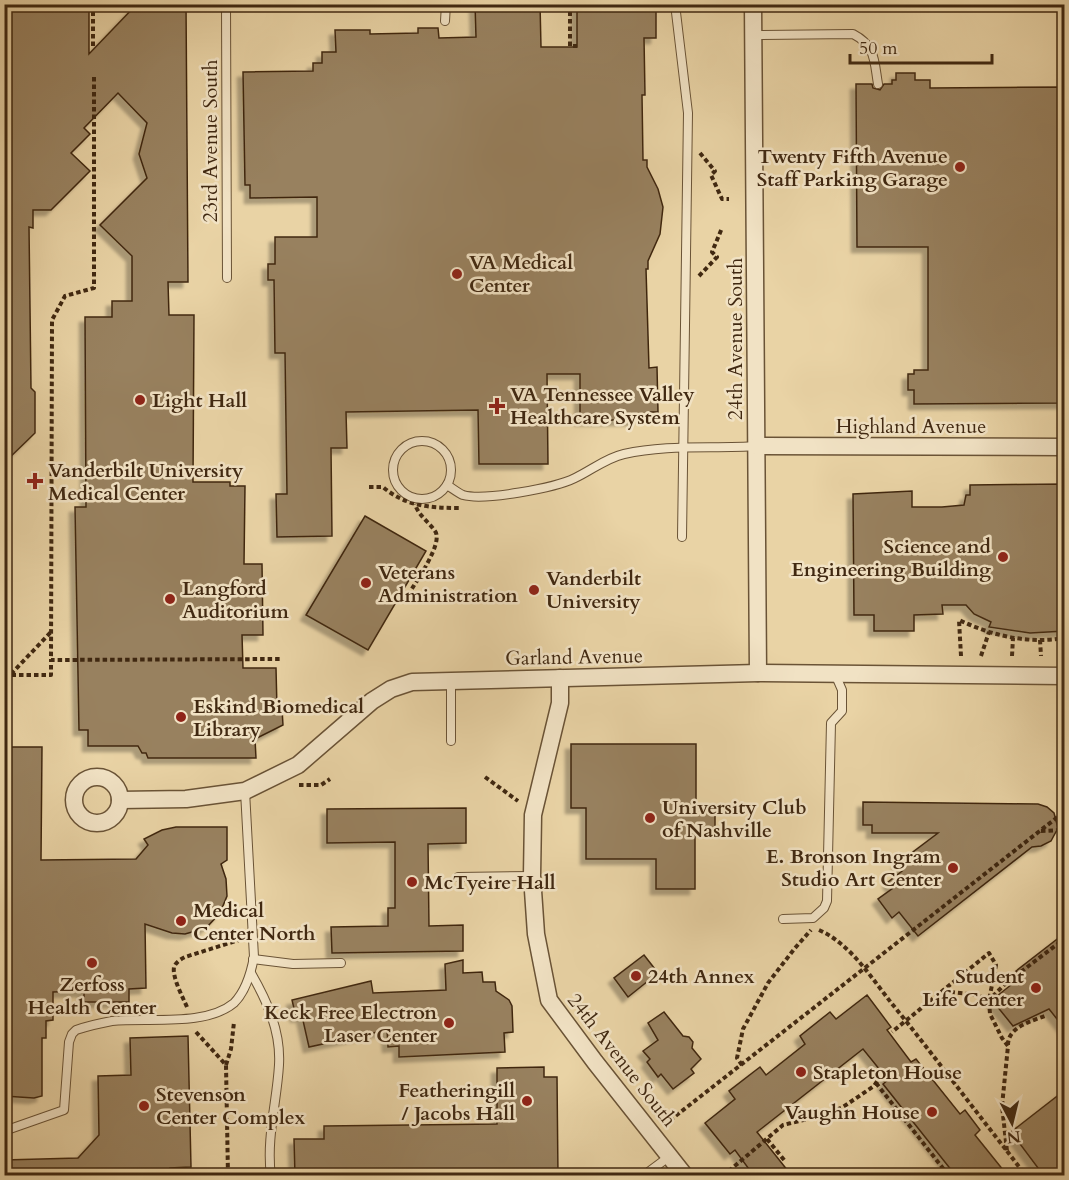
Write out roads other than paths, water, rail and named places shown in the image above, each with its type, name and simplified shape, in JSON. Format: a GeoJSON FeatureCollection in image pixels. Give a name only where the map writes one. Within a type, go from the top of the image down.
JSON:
{"type":"FeatureCollection","features":[{"type":"Feature","properties":{"kind":"street","name":"24th Avenue South"},"geometry":{"type":"LineString","coordinates":[[753,4],[758,673]]}},
{"type":"Feature","properties":{"kind":"street","name":"Highland Avenue"},"geometry":{"type":"LineString","coordinates":[[757,447],[1065,447]]}},
{"type":"Feature","properties":{"kind":"street","name":"Garland Avenue"},"geometry":{"type":"LineString","coordinates":[[120,800],[186,799],[245,791],[298,765],[372,701],[391,689],[412,682],[758,673],[1065,676]]}},
{"type":"Feature","properties":{"kind":"street","name":"24th Avenue South"},"geometry":{"type":"LineString","coordinates":[[560,678],[560,703],[533,815],[532,876],[536,934],[549,1000],[686,1176]]}},
{"type":"Feature","properties":{"kind":"lane","name":"23rd Avenue South"},"geometry":{"type":"LineString","coordinates":[[226,4],[227,278]]}},
{"type":"Feature","properties":{"kind":"lane"},"geometry":{"type":"LineString","coordinates":[[445,21],[446,4]]}},
{"type":"Feature","properties":{"kind":"lane"},"geometry":{"type":"LineString","coordinates":[[675,4],[688,113],[682,537]]}},
{"type":"Feature","properties":{"kind":"lane"},"geometry":{"type":"LineString","coordinates":[[754,35],[853,34],[865,40],[873,54],[878,84]]}},
{"type":"Feature","properties":{"kind":"lane"},"geometry":{"type":"LineString","coordinates":[[426,441],[435,444],[448,458],[451,467],[451,476],[447,485],[433,497],[423,499],[405,494],[394,478],[395,459],[407,445],[426,441]]}},
{"type":"Feature","properties":{"kind":"lane"},"geometry":{"type":"LineString","coordinates":[[447,485],[462,495],[491,497],[574,479],[622,454],[683,448],[757,447]]}},
{"type":"Feature","properties":{"kind":"lane"},"geometry":{"type":"LineString","coordinates":[[783,919],[813,918],[824,908],[827,901],[831,723],[842,711],[842,690],[835,674]]}},
{"type":"Feature","properties":{"kind":"lane"},"geometry":{"type":"LineString","coordinates":[[451,681],[451,741]]}},
{"type":"Feature","properties":{"kind":"lane"},"geometry":{"type":"LineString","coordinates":[[4,1134],[7,1130],[64,1110],[69,1042],[76,1030],[111,1021],[202,1017],[221,1011],[235,1002],[251,973],[253,959],[245,791]]}},
{"type":"Feature","properties":{"kind":"lane"},"geometry":{"type":"LineString","coordinates":[[458,878],[532,876]]}},
{"type":"Feature","properties":{"kind":"lane"},"geometry":{"type":"LineString","coordinates":[[253,959],[293,964],[341,963]]}},
{"type":"Feature","properties":{"kind":"lane"},"geometry":{"type":"LineString","coordinates":[[251,973],[270,1008],[280,1062],[269,1155],[271,1176]]}},
{"type":"Feature","properties":{"kind":"lane"},"geometry":{"type":"LineString","coordinates":[[643,1176],[670,1155]]}},
{"type":"Feature","properties":{"kind":"place","name":"Twenty Fifth Avenue Staff Parking Garage"},"geometry":{"type":"Point","coordinates":[960,167]}},
{"type":"Feature","properties":{"kind":"place","name":"VA Medical Center"},"geometry":{"type":"Point","coordinates":[457,274]}},
{"type":"Feature","properties":{"kind":"place","name":"Light Hall"},"geometry":{"type":"Point","coordinates":[140,400]}},
{"type":"Feature","properties":{"kind":"place","name":"VA Tennessee Valley Healthcare System"},"geometry":{"type":"Point","coordinates":[497,406]}},
{"type":"Feature","properties":{"kind":"place","name":"Vanderbilt University Medical Center"},"geometry":{"type":"Point","coordinates":[35,481]}},
{"type":"Feature","properties":{"kind":"place","name":"Science and Engineering Building"},"geometry":{"type":"Point","coordinates":[1003,557]}},
{"type":"Feature","properties":{"kind":"place","name":"Veterans Administration"},"geometry":{"type":"Point","coordinates":[366,583]}},
{"type":"Feature","properties":{"kind":"place","name":"Vanderbilt University"},"geometry":{"type":"Point","coordinates":[534,590]}},
{"type":"Feature","properties":{"kind":"place","name":"Langford Auditorium"},"geometry":{"type":"Point","coordinates":[170,599]}},
{"type":"Feature","properties":{"kind":"place","name":"Eskind Biomedical Library"},"geometry":{"type":"Point","coordinates":[181,717]}},
{"type":"Feature","properties":{"kind":"place","name":"University Club of Nashville"},"geometry":{"type":"Point","coordinates":[650,818]}},
{"type":"Feature","properties":{"kind":"place","name":"E. Bronson Ingram Studio Art Center"},"geometry":{"type":"Point","coordinates":[953,868]}},
{"type":"Feature","properties":{"kind":"place","name":"McTyeire Hall"},"geometry":{"type":"Point","coordinates":[412,882]}},
{"type":"Feature","properties":{"kind":"place","name":"Medical Center North"},"geometry":{"type":"Point","coordinates":[181,921]}},
{"type":"Feature","properties":{"kind":"place","name":"Zerfoss Health Center"},"geometry":{"type":"Point","coordinates":[92,963]}},
{"type":"Feature","properties":{"kind":"place","name":"24th Annex"},"geometry":{"type":"Point","coordinates":[636,976]}},
{"type":"Feature","properties":{"kind":"place","name":"Student Life Center"},"geometry":{"type":"Point","coordinates":[1036,988]}},
{"type":"Feature","properties":{"kind":"place","name":"Keck Free Electron Laser Center"},"geometry":{"type":"Point","coordinates":[449,1023]}},
{"type":"Feature","properties":{"kind":"place","name":"Stapleton House"},"geometry":{"type":"Point","coordinates":[801,1072]}},
{"type":"Feature","properties":{"kind":"place","name":"Featheringill / Jacobs Hall"},"geometry":{"type":"Point","coordinates":[527,1101]}},
{"type":"Feature","properties":{"kind":"place","name":"Stevenson Center Complex"},"geometry":{"type":"Point","coordinates":[144,1106]}},
{"type":"Feature","properties":{"kind":"place","name":"Vaughn House"},"geometry":{"type":"Point","coordinates":[932,1112]}}]}
